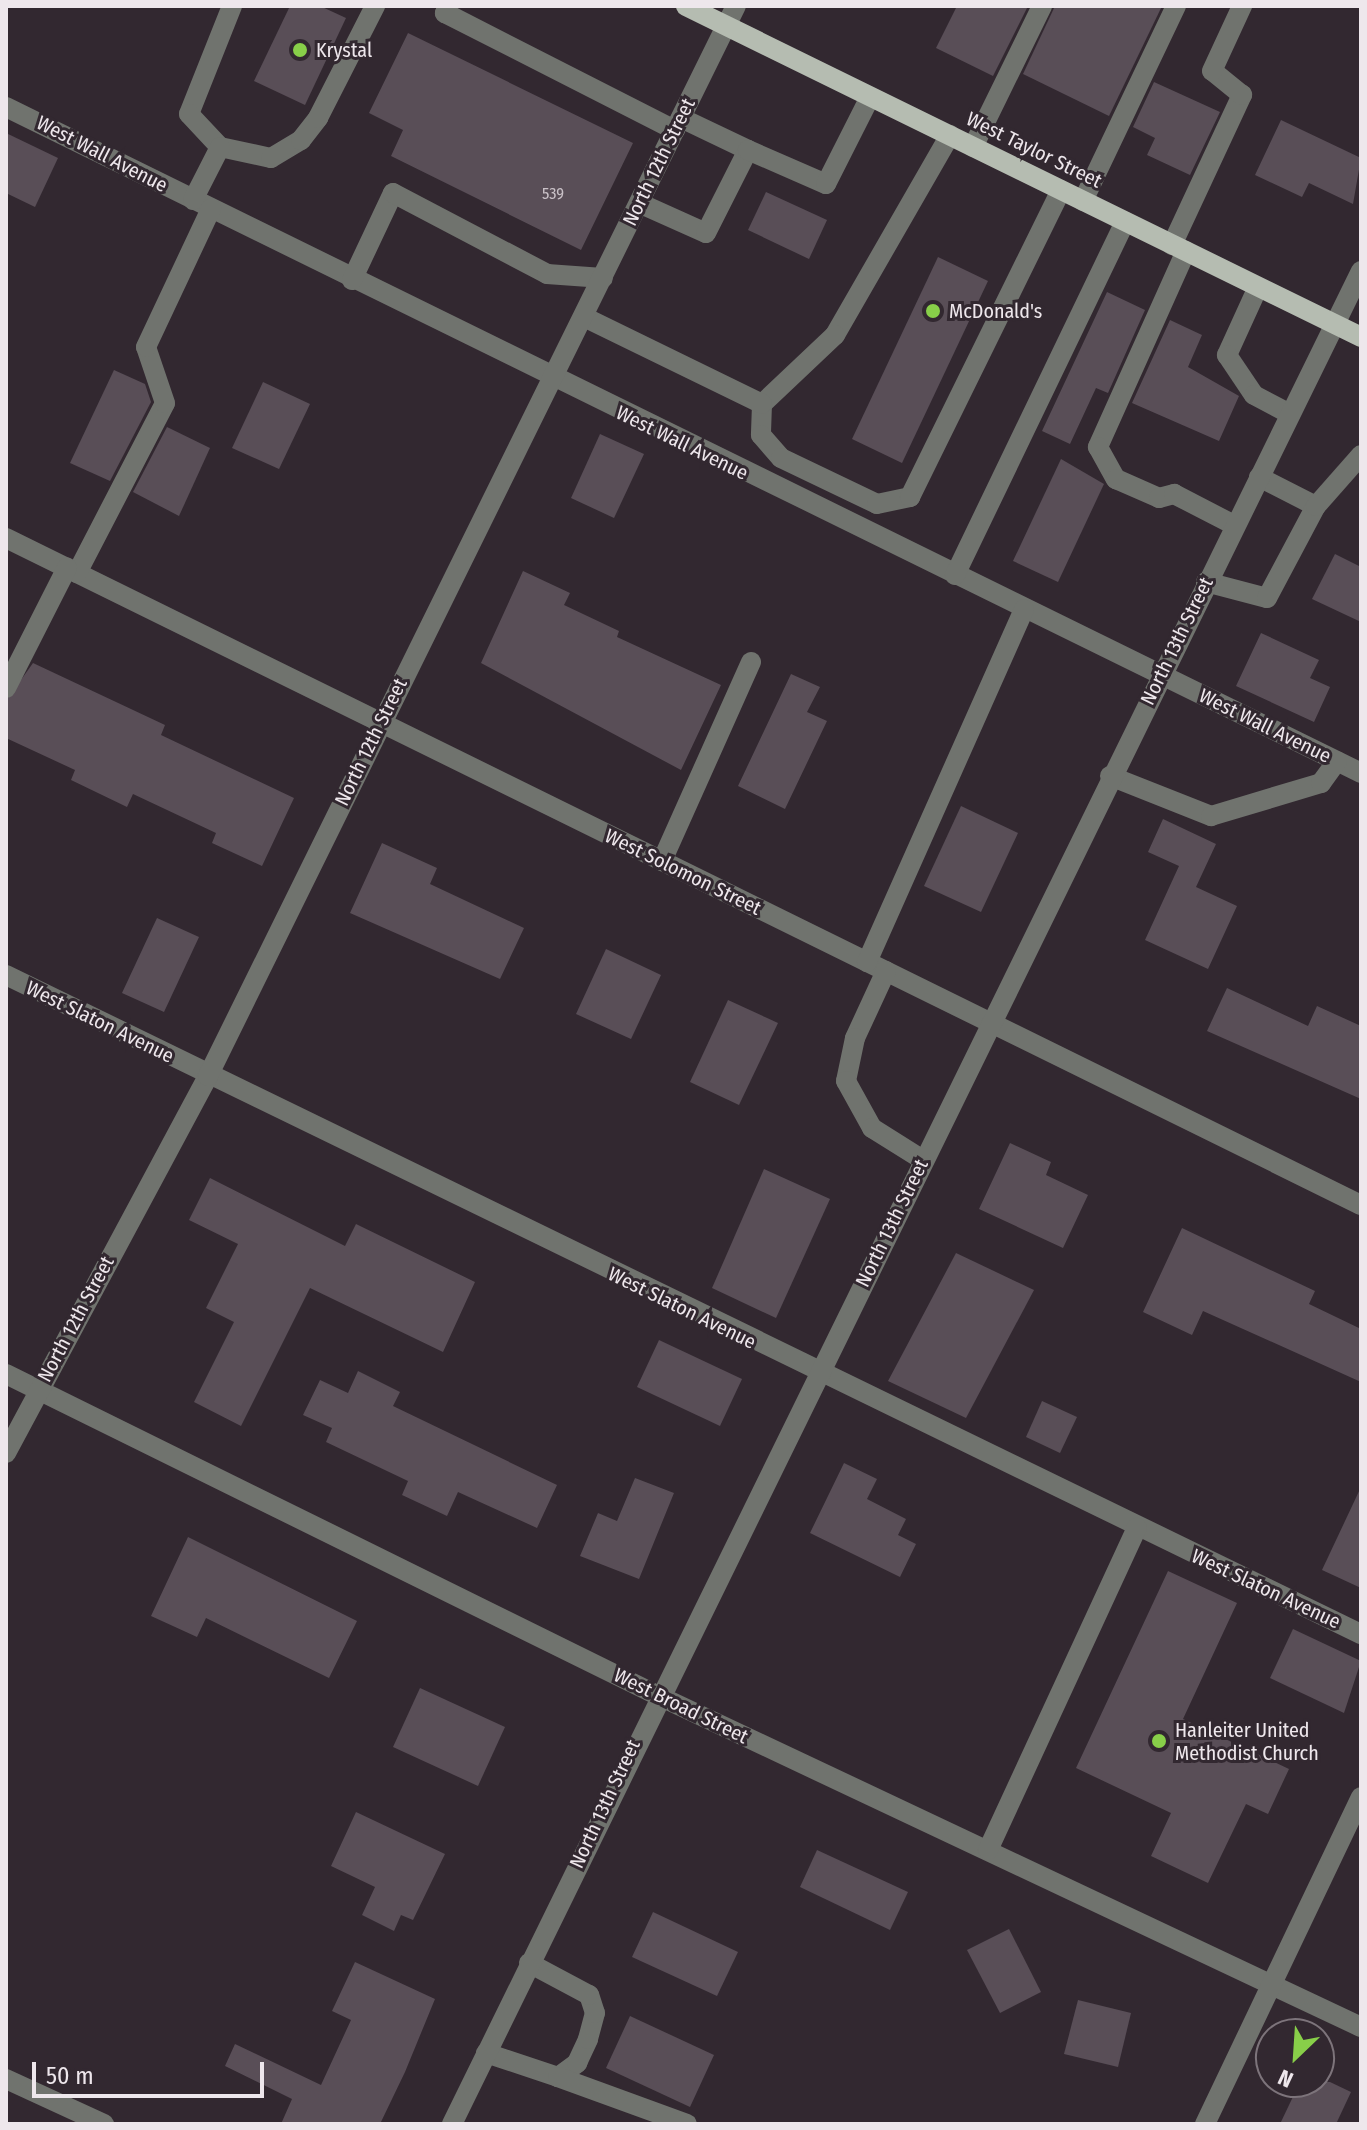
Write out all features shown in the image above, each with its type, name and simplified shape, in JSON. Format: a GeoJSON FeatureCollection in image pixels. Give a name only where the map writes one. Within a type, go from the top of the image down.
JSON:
{"type":"FeatureCollection","features":[{"type":"Feature","properties":{"kind":"main road","name":"West Taylor Street"},"geometry":{"type":"LineString","coordinates":[[686,6],[1361,337]]}},
{"type":"Feature","properties":{"kind":"street"},"geometry":{"type":"LineString","coordinates":[[232,6],[189,100],[199,132],[220,147],[271,158],[301,140],[375,6]]}},
{"type":"Feature","properties":{"kind":"street"},"geometry":{"type":"LineString","coordinates":[[448,6],[445,13],[678,124],[826,184],[870,97]]}},
{"type":"Feature","properties":{"kind":"street","name":"North 12th Street"},"geometry":{"type":"LineString","coordinates":[[6,1453],[208,1076],[380,722],[553,380],[736,6]]}},
{"type":"Feature","properties":{"kind":"street"},"geometry":{"type":"LineString","coordinates":[[973,147],[1042,6]]}},
{"type":"Feature","properties":{"kind":"street"},"geometry":{"type":"LineString","coordinates":[[1083,201],[1176,6]]}},
{"type":"Feature","properties":{"kind":"street"},"geometry":{"type":"LineString","coordinates":[[1234,525],[1174,494],[1159,498],[1116,479],[1098,447],[1242,95],[1212,71],[1242,6]]}},
{"type":"Feature","properties":{"kind":"street","name":"West Wall Avenue"},"geometry":{"type":"LineString","coordinates":[[6,107],[553,380],[1361,773]]}},
{"type":"Feature","properties":{"kind":"street"},"geometry":{"type":"LineString","coordinates":[[950,135],[835,335],[762,404],[761,435],[781,458],[877,504],[910,497],[1061,190]]}},
{"type":"Feature","properties":{"kind":"street"},"geometry":{"type":"LineString","coordinates":[[6,688],[165,403],[146,347],[202,205],[220,147]]}},
{"type":"Feature","properties":{"kind":"street"},"geometry":{"type":"LineString","coordinates":[[639,203],[706,233],[748,150]]}},
{"type":"Feature","properties":{"kind":"street"},"geometry":{"type":"LineString","coordinates":[[352,280],[393,193],[547,274],[603,278]]}},
{"type":"Feature","properties":{"kind":"street"},"geometry":{"type":"LineString","coordinates":[[955,575],[1125,222]]}},
{"type":"Feature","properties":{"kind":"street","name":"North 13th Street"},"geometry":{"type":"LineString","coordinates":[[452,2124],[657,1695],[818,1375],[1361,271]]}},
{"type":"Feature","properties":{"kind":"street"},"geometry":{"type":"LineString","coordinates":[[1258,287],[1227,355],[1254,395],[1290,414]]}},
{"type":"Feature","properties":{"kind":"street"},"geometry":{"type":"LineString","coordinates":[[584,317],[762,404]]}},
{"type":"Feature","properties":{"kind":"street"},"geometry":{"type":"LineString","coordinates":[[1206,582],[1267,598],[1316,506],[1361,455]]}},
{"type":"Feature","properties":{"kind":"street"},"geometry":{"type":"LineString","coordinates":[[1259,477],[1316,506]]}},
{"type":"Feature","properties":{"kind":"street","name":"West Solomon Street"},"geometry":{"type":"LineString","coordinates":[[6,538],[1361,1205]]}},
{"type":"Feature","properties":{"kind":"street"},"geometry":{"type":"LineString","coordinates":[[923,1160],[872,1128],[846,1081],[876,967],[1024,609]]}},
{"type":"Feature","properties":{"kind":"street"},"geometry":{"type":"LineString","coordinates":[[662,861],[751,662]]}},
{"type":"Feature","properties":{"kind":"street"},"geometry":{"type":"LineString","coordinates":[[1110,776],[1211,816],[1321,783],[1337,761]]}},
{"type":"Feature","properties":{"kind":"street","name":"West Slaton Avenue"},"geometry":{"type":"LineString","coordinates":[[6,975],[818,1375],[1361,1634]]}},
{"type":"Feature","properties":{"kind":"street","name":"West Broad Street"},"geometry":{"type":"LineString","coordinates":[[6,1374],[657,1695],[1361,2027]]}},
{"type":"Feature","properties":{"kind":"street"},"geometry":{"type":"LineString","coordinates":[[988,1850],[1137,1528]]}},
{"type":"Feature","properties":{"kind":"street"},"geometry":{"type":"LineString","coordinates":[[1205,2124],[1361,1797]]}},
{"type":"Feature","properties":{"kind":"street"},"geometry":{"type":"LineString","coordinates":[[529,1963],[571,1981],[589,1995],[595,2013],[577,2063],[558,2077]]}},
{"type":"Feature","properties":{"kind":"street"},"geometry":{"type":"LineString","coordinates":[[486,2053],[687,2124]]}},
{"type":"Feature","properties":{"kind":"street"},"geometry":{"type":"LineString","coordinates":[[6,2079],[104,2124]]}},
{"type":"Feature","properties":{"kind":"building","name":"Krystal"},"geometry":{"type":"Polygon","coordinates":[[[290,6],[320,6],[346,18],[305,105],[254,81],[290,6]]]}},
{"type":"Feature","properties":{"kind":"building"},"geometry":{"type":"Polygon","coordinates":[[[957,6],[1028,6],[993,76],[936,48],[957,6]]]}},
{"type":"Feature","properties":{"kind":"building"},"geometry":{"type":"Polygon","coordinates":[[[1055,6],[1162,6],[1109,116],[1023,74],[1055,6]]]}},
{"type":"Feature","properties":{"kind":"building"},"geometry":{"type":"Polygon","coordinates":[[[408,33],[633,143],[581,250],[391,156],[403,130],[369,113],[408,33]]]}},
{"type":"Feature","properties":{"kind":"building"},"geometry":{"type":"Polygon","coordinates":[[[1154,82],[1220,112],[1190,175],[1147,155],[1155,138],[1133,127],[1154,82]]]}},
{"type":"Feature","properties":{"kind":"building"},"geometry":{"type":"Polygon","coordinates":[[[1281,120],[1361,158],[1353,204],[1309,183],[1302,197],[1255,175],[1281,120]]]}},
{"type":"Feature","properties":{"kind":"building"},"geometry":{"type":"Polygon","coordinates":[[[6,133],[58,158],[35,207],[6,193],[6,133]]]}},
{"type":"Feature","properties":{"kind":"building"},"geometry":{"type":"Polygon","coordinates":[[[766,192],[827,220],[809,259],[748,230],[766,192]]]}},
{"type":"Feature","properties":{"kind":"building"},"geometry":{"type":"Polygon","coordinates":[[[938,257],[988,281],[902,463],[852,439],[938,257]]]}},
{"type":"Feature","properties":{"kind":"building"},"geometry":{"type":"Polygon","coordinates":[[[1107,292],[1145,310],[1108,393],[1096,388],[1070,444],[1042,431],[1107,292]]]}},
{"type":"Feature","properties":{"kind":"building"},"geometry":{"type":"Polygon","coordinates":[[[1170,320],[1202,335],[1188,367],[1239,396],[1219,441],[1132,403],[1170,320]]]}},
{"type":"Feature","properties":{"kind":"building"},"geometry":{"type":"Polygon","coordinates":[[[114,370],[145,384],[151,402],[110,481],[70,463],[114,370]]]}},
{"type":"Feature","properties":{"kind":"building"},"geometry":{"type":"Polygon","coordinates":[[[263,382],[310,404],[279,469],[232,448],[263,382]]]}},
{"type":"Feature","properties":{"kind":"building"},"geometry":{"type":"Polygon","coordinates":[[[167,427],[210,448],[179,516],[133,492],[167,427]]]}},
{"type":"Feature","properties":{"kind":"building"},"geometry":{"type":"Polygon","coordinates":[[[600,434],[644,454],[614,518],[571,498],[600,434]]]}},
{"type":"Feature","properties":{"kind":"building"},"geometry":{"type":"Polygon","coordinates":[[[1061,459],[1104,484],[1058,582],[1013,561],[1061,459]]]}},
{"type":"Feature","properties":{"kind":"building"},"geometry":{"type":"Polygon","coordinates":[[[1335,554],[1361,567],[1361,622],[1312,599],[1335,554]]]}},
{"type":"Feature","properties":{"kind":"building"},"geometry":{"type":"Polygon","coordinates":[[[523,571],[570,593],[564,605],[619,631],[617,637],[721,685],[681,770],[481,663],[523,571]]]}},
{"type":"Feature","properties":{"kind":"building"},"geometry":{"type":"Polygon","coordinates":[[[1261,633],[1319,660],[1310,678],[1330,687],[1314,722],[1236,686],[1261,633]]]}},
{"type":"Feature","properties":{"kind":"building"},"geometry":{"type":"Polygon","coordinates":[[[33,663],[165,725],[161,735],[294,798],[262,866],[212,843],[216,833],[133,794],[127,807],[71,780],[75,770],[6,738],[6,701],[33,663]]]}},
{"type":"Feature","properties":{"kind":"building"},"geometry":{"type":"Polygon","coordinates":[[[791,674],[820,687],[807,712],[827,721],[785,809],[738,786],[791,674]]]}},
{"type":"Feature","properties":{"kind":"building"},"geometry":{"type":"Polygon","coordinates":[[[961,806],[1018,833],[981,912],[924,886],[961,806]]]}},
{"type":"Feature","properties":{"kind":"building"},"geometry":{"type":"Polygon","coordinates":[[[1163,819],[1216,844],[1196,887],[1237,906],[1208,969],[1145,940],[1179,866],[1148,852],[1163,819]]]}},
{"type":"Feature","properties":{"kind":"building"},"geometry":{"type":"Polygon","coordinates":[[[382,843],[437,868],[430,884],[524,928],[500,979],[350,913],[382,843]]]}},
{"type":"Feature","properties":{"kind":"building"},"geometry":{"type":"Polygon","coordinates":[[[157,918],[199,937],[164,1012],[122,993],[157,918]]]}},
{"type":"Feature","properties":{"kind":"building"},"geometry":{"type":"Polygon","coordinates":[[[606,949],[661,975],[631,1039],[576,1014],[606,949]]]}},
{"type":"Feature","properties":{"kind":"building"},"geometry":{"type":"Polygon","coordinates":[[[1227,988],[1308,1026],[1317,1006],[1361,1026],[1361,1099],[1207,1031],[1227,988]]]}},
{"type":"Feature","properties":{"kind":"building"},"geometry":{"type":"Polygon","coordinates":[[[728,1000],[778,1023],[739,1105],[690,1082],[728,1000]]]}},
{"type":"Feature","properties":{"kind":"building"},"geometry":{"type":"Polygon","coordinates":[[[1010,1143],[1051,1162],[1046,1175],[1088,1195],[1063,1248],[979,1209],[1010,1143]]]}},
{"type":"Feature","properties":{"kind":"building"},"geometry":{"type":"Polygon","coordinates":[[[764,1169],[830,1199],[776,1318],[712,1288],[764,1169]]]}},
{"type":"Feature","properties":{"kind":"building"},"geometry":{"type":"Polygon","coordinates":[[[210,1178],[345,1246],[356,1224],[475,1282],[443,1352],[310,1288],[241,1426],[194,1402],[234,1322],[206,1308],[238,1244],[189,1220],[210,1178]]]}},
{"type":"Feature","properties":{"kind":"building"},"geometry":{"type":"Polygon","coordinates":[[[1182,1228],[1315,1291],[1309,1304],[1361,1329],[1361,1382],[1203,1311],[1192,1335],[1143,1312],[1182,1228]]]}},
{"type":"Feature","properties":{"kind":"building"},"geometry":{"type":"Polygon","coordinates":[[[956,1253],[1034,1290],[966,1418],[888,1381],[956,1253]]]}},
{"type":"Feature","properties":{"kind":"building"},"geometry":{"type":"Polygon","coordinates":[[[659,1340],[742,1379],[720,1426],[637,1387],[659,1340]]]}},
{"type":"Feature","properties":{"kind":"building"},"geometry":{"type":"Polygon","coordinates":[[[358,1371],[400,1392],[393,1406],[557,1485],[537,1528],[458,1492],[447,1516],[402,1495],[408,1481],[326,1442],[332,1428],[303,1415],[320,1380],[348,1393],[358,1371]]]}},
{"type":"Feature","properties":{"kind":"building"},"geometry":{"type":"Polygon","coordinates":[[[1042,1401],[1077,1417],[1060,1453],[1026,1437],[1042,1401]]]}},
{"type":"Feature","properties":{"kind":"building"},"geometry":{"type":"Polygon","coordinates":[[[844,1463],[877,1479],[867,1499],[906,1519],[898,1535],[916,1544],[900,1577],[810,1533],[844,1463]]]}},
{"type":"Feature","properties":{"kind":"building"},"geometry":{"type":"Polygon","coordinates":[[[635,1478],[674,1493],[639,1579],[580,1556],[598,1513],[617,1521],[635,1478]]]}},
{"type":"Feature","properties":{"kind":"building"},"geometry":{"type":"Polygon","coordinates":[[[1361,1487],[1361,1588],[1322,1570],[1361,1487]]]}},
{"type":"Feature","properties":{"kind":"building"},"geometry":{"type":"Polygon","coordinates":[[[188,1537],[357,1621],[329,1678],[206,1618],[197,1637],[151,1616],[188,1537]]]}},
{"type":"Feature","properties":{"kind":"building","name":"Hanleiter United Methodist Church"},"geometry":{"type":"Polygon","coordinates":[[[1168,1571],[1237,1603],[1183,1719],[1289,1769],[1268,1814],[1246,1804],[1208,1883],[1151,1856],[1171,1813],[1076,1768],[1168,1571]]]}},
{"type":"Feature","properties":{"kind":"building"},"geometry":{"type":"Polygon","coordinates":[[[1293,1629],[1361,1661],[1344,1713],[1270,1678],[1293,1629]]]}},
{"type":"Feature","properties":{"kind":"building"},"geometry":{"type":"Polygon","coordinates":[[[420,1688],[505,1727],[478,1786],[393,1747],[420,1688]]]}},
{"type":"Feature","properties":{"kind":"building"},"geometry":{"type":"Polygon","coordinates":[[[356,1812],[445,1854],[413,1920],[401,1915],[394,1931],[362,1915],[375,1887],[331,1866],[356,1812]]]}},
{"type":"Feature","properties":{"kind":"building"},"geometry":{"type":"Polygon","coordinates":[[[817,1850],[908,1892],[890,1930],[800,1887],[817,1850]]]}},
{"type":"Feature","properties":{"kind":"building"},"geometry":{"type":"Polygon","coordinates":[[[653,1912],[738,1952],[717,1996],[632,1957],[653,1912]]]}},
{"type":"Feature","properties":{"kind":"building"},"geometry":{"type":"Polygon","coordinates":[[[1009,1929],[1041,1992],[1000,2013],[967,1950],[1009,1929]]]}},
{"type":"Feature","properties":{"kind":"building"},"geometry":{"type":"Polygon","coordinates":[[[355,1962],[435,1999],[405,2072],[380,2124],[281,2124],[292,2099],[225,2066],[235,2044],[321,2085],[351,2020],[332,2011],[355,1962]]]}},
{"type":"Feature","properties":{"kind":"building"},"geometry":{"type":"Polygon","coordinates":[[[1078,2000],[1131,2013],[1118,2067],[1064,2054],[1078,2000]]]}},
{"type":"Feature","properties":{"kind":"building"},"geometry":{"type":"Polygon","coordinates":[[[630,2016],[714,2055],[690,2107],[606,2068],[630,2016]]]}},
{"type":"Feature","properties":{"kind":"building"},"geometry":{"type":"Polygon","coordinates":[[[1335,2084],[1351,2092],[1336,2124],[1280,2124],[1292,2098],[1335,2098],[1335,2084]]]}},
{"type":"Feature","properties":{"kind":"place","name":"Krystal"},"geometry":{"type":"Point","coordinates":[300,50]}},
{"type":"Feature","properties":{"kind":"place","name":"McDonald's"},"geometry":{"type":"Point","coordinates":[933,311]}},
{"type":"Feature","properties":{"kind":"place","name":"Hanleiter United Methodist Church"},"geometry":{"type":"Point","coordinates":[1159,1741]}}]}
